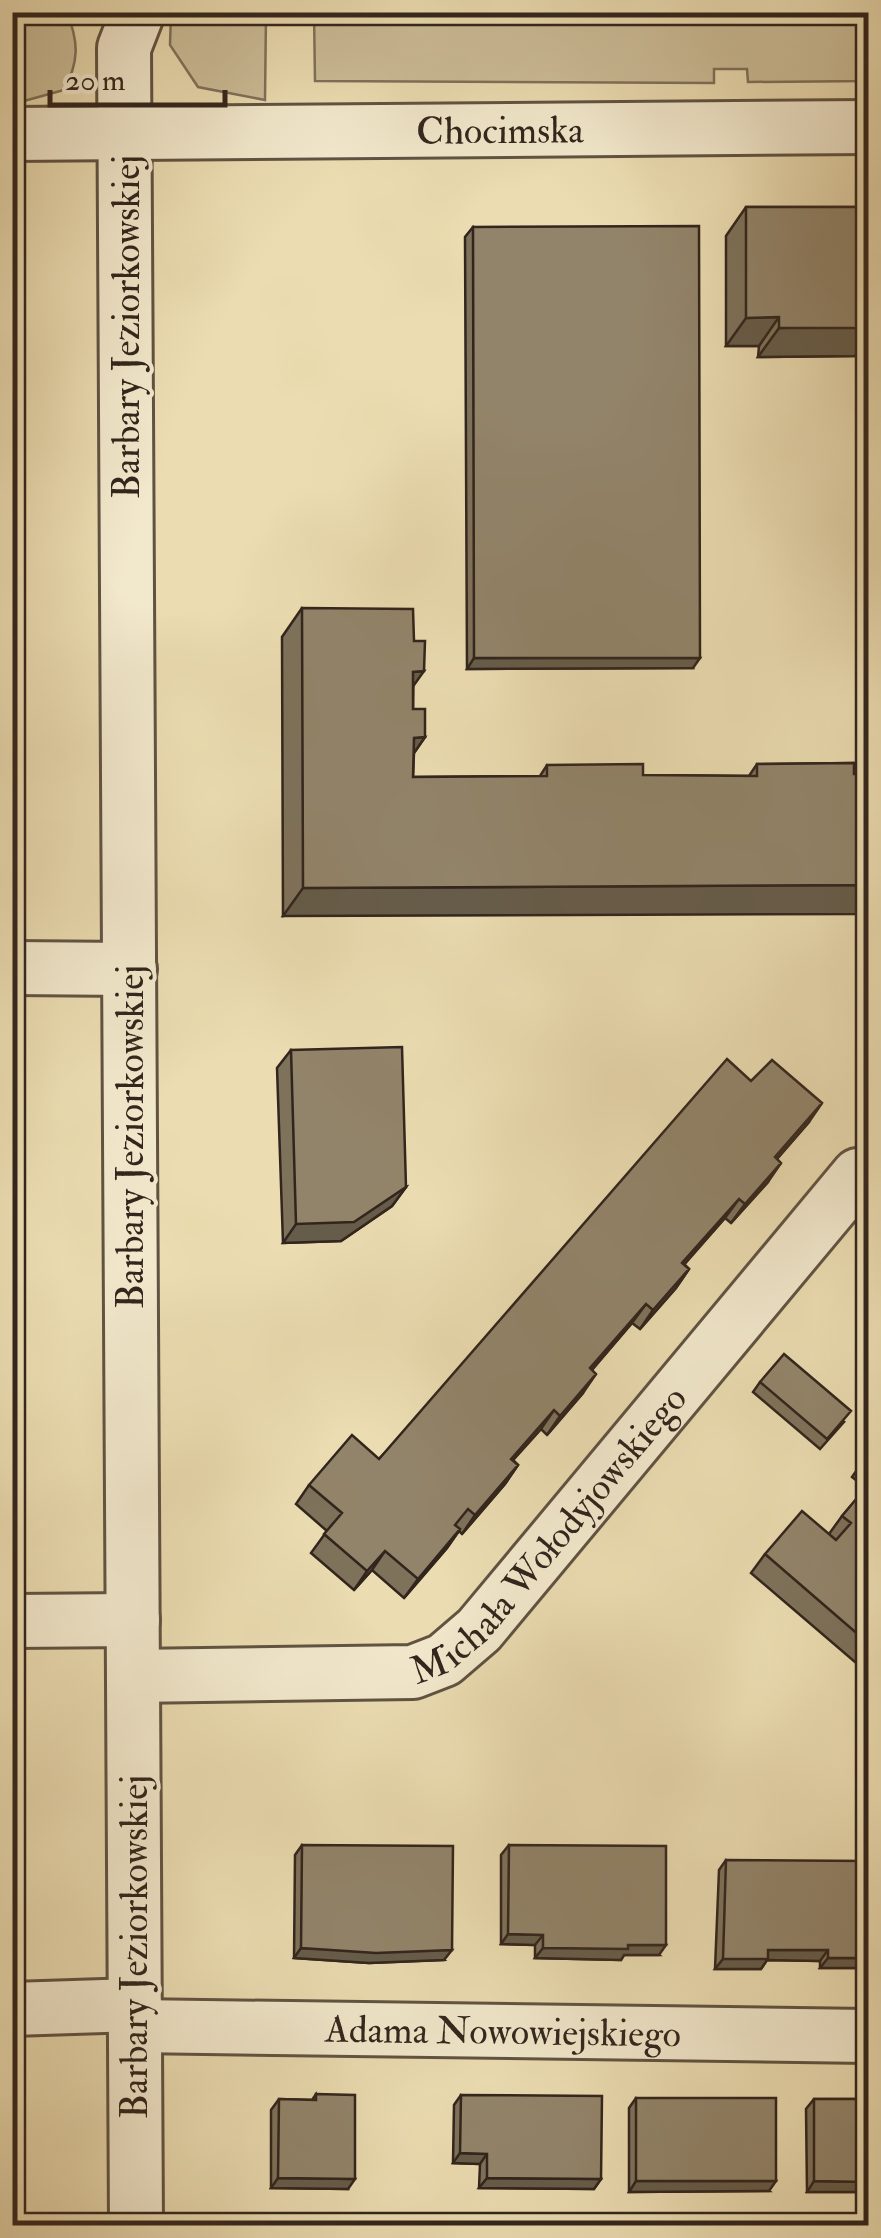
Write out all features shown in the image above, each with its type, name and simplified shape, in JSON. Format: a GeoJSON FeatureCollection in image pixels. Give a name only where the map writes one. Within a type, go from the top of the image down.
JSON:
{"type":"FeatureCollection","features":[{"type":"Feature","properties":{"kind":"street","name":"Barbary Jeziorkowskiej"},"geometry":{"type":"LineString","coordinates":[[123,24],[136,2226]]}},
{"type":"Feature","properties":{"kind":"street","name":"Chocimska"},"geometry":{"type":"LineString","coordinates":[[12,134],[868,128]]}},
{"type":"Feature","properties":{"kind":"street"},"geometry":{"type":"LineString","coordinates":[[12,968],[130,969]]}},
{"type":"Feature","properties":{"kind":"street","name":"Michała Wołodyjowskiego"},"geometry":{"type":"LineString","coordinates":[[133,1676],[380,1674],[413,1672],[444,1660],[479,1630],[858,1175]]}},
{"type":"Feature","properties":{"kind":"street"},"geometry":{"type":"LineString","coordinates":[[12,1621],[133,1620]]}},
{"type":"Feature","properties":{"kind":"street","name":"Adama Nowowiejskiego"},"geometry":{"type":"LineString","coordinates":[[12,2009],[135,2016],[868,2036]]}},
{"type":"Feature","properties":{"kind":"shaded area"},"geometry":{"type":"Polygon","coordinates":[[[12,13],[67,13],[76,52],[64,90],[13,104],[12,13]]]}},
{"type":"Feature","properties":{"kind":"shaded area"},"geometry":{"type":"Polygon","coordinates":[[[171,13],[266,13],[265,100],[198,87],[170,45],[171,13]]]}},
{"type":"Feature","properties":{"kind":"shaded area"},"geometry":{"type":"Polygon","coordinates":[[[314,13],[868,13],[868,81],[748,82],[747,69],[714,69],[714,83],[315,81],[314,13]]]}},
{"type":"Feature","properties":{"kind":"building"},"geometry":{"type":"Polygon","coordinates":[[[746,207],[868,207],[868,328],[779,328],[779,317],[746,318],[746,207]]]}},
{"type":"Feature","properties":{"kind":"building"},"geometry":{"type":"Polygon","coordinates":[[[699,226],[700,658],[474,658],[473,227],[699,226]]]}},
{"type":"Feature","properties":{"kind":"building"},"geometry":{"type":"Polygon","coordinates":[[[302,608],[413,609],[414,641],[425,641],[424,671],[413,672],[413,709],[425,709],[425,737],[414,738],[413,777],[547,776],[547,765],[643,764],[643,775],[757,776],[757,764],[854,763],[854,774],[868,774],[868,885],[303,888],[302,608]]]}},
{"type":"Feature","properties":{"kind":"building"},"geometry":{"type":"Polygon","coordinates":[[[402,1047],[406,1187],[354,1222],[296,1224],[291,1050],[402,1047]]]}},
{"type":"Feature","properties":{"kind":"building"},"geometry":{"type":"Polygon","coordinates":[[[727,1059],[751,1081],[772,1060],[822,1103],[775,1157],[781,1163],[745,1204],[739,1199],[682,1263],[689,1269],[653,1310],[646,1304],[590,1368],[596,1374],[560,1416],[554,1410],[511,1459],[518,1465],[475,1515],[468,1509],[455,1525],[460,1529],[418,1579],[385,1551],[367,1571],[324,1534],[342,1513],[309,1485],[352,1435],[379,1459],[727,1059]]]}},
{"type":"Feature","properties":{"kind":"building"},"geometry":{"type":"Polygon","coordinates":[[[784,1354],[851,1411],[827,1439],[760,1382],[784,1354]]]}},
{"type":"Feature","properties":{"kind":"building"},"geometry":{"type":"Polygon","coordinates":[[[868,1485],[868,1643],[765,1554],[802,1511],[836,1540],[851,1523],[842,1516],[868,1485]]]}},
{"type":"Feature","properties":{"kind":"building"},"geometry":{"type":"Polygon","coordinates":[[[302,1845],[453,1846],[452,1950],[376,1953],[301,1948],[302,1845]]]}},
{"type":"Feature","properties":{"kind":"building"},"geometry":{"type":"Polygon","coordinates":[[[509,1845],[666,1846],[666,1945],[628,1945],[628,1949],[543,1948],[543,1935],[508,1934],[509,1845]]]}},
{"type":"Feature","properties":{"kind":"building"},"geometry":{"type":"Polygon","coordinates":[[[726,1860],[868,1861],[868,1958],[828,1958],[828,1950],[768,1950],[768,1959],[723,1959],[726,1860]]]}},
{"type":"Feature","properties":{"kind":"building"},"geometry":{"type":"Polygon","coordinates":[[[316,2094],[355,2095],[355,2179],[278,2178],[279,2099],[316,2100],[316,2094]]]}},
{"type":"Feature","properties":{"kind":"building"},"geometry":{"type":"Polygon","coordinates":[[[461,2095],[602,2096],[601,2179],[487,2178],[487,2154],[460,2153],[461,2095]]]}},
{"type":"Feature","properties":{"kind":"building"},"geometry":{"type":"Polygon","coordinates":[[[636,2098],[776,2098],[776,2181],[636,2181],[636,2098]]]}},
{"type":"Feature","properties":{"kind":"building"},"geometry":{"type":"Polygon","coordinates":[[[814,2099],[868,2099],[868,2182],[814,2181],[814,2099]]]}},
{"type":"Feature","properties":{"kind":"building"},"geometry":{"type":"Polygon","coordinates":[[[12,2124],[19,2124],[18,2146],[12,2146],[12,2124]]]}},
{"type":"Feature","properties":{"kind":"building"},"geometry":{"type":"Polygon","coordinates":[[[300,2219],[379,2221],[379,2226],[300,2226],[300,2219]]]}}]}
